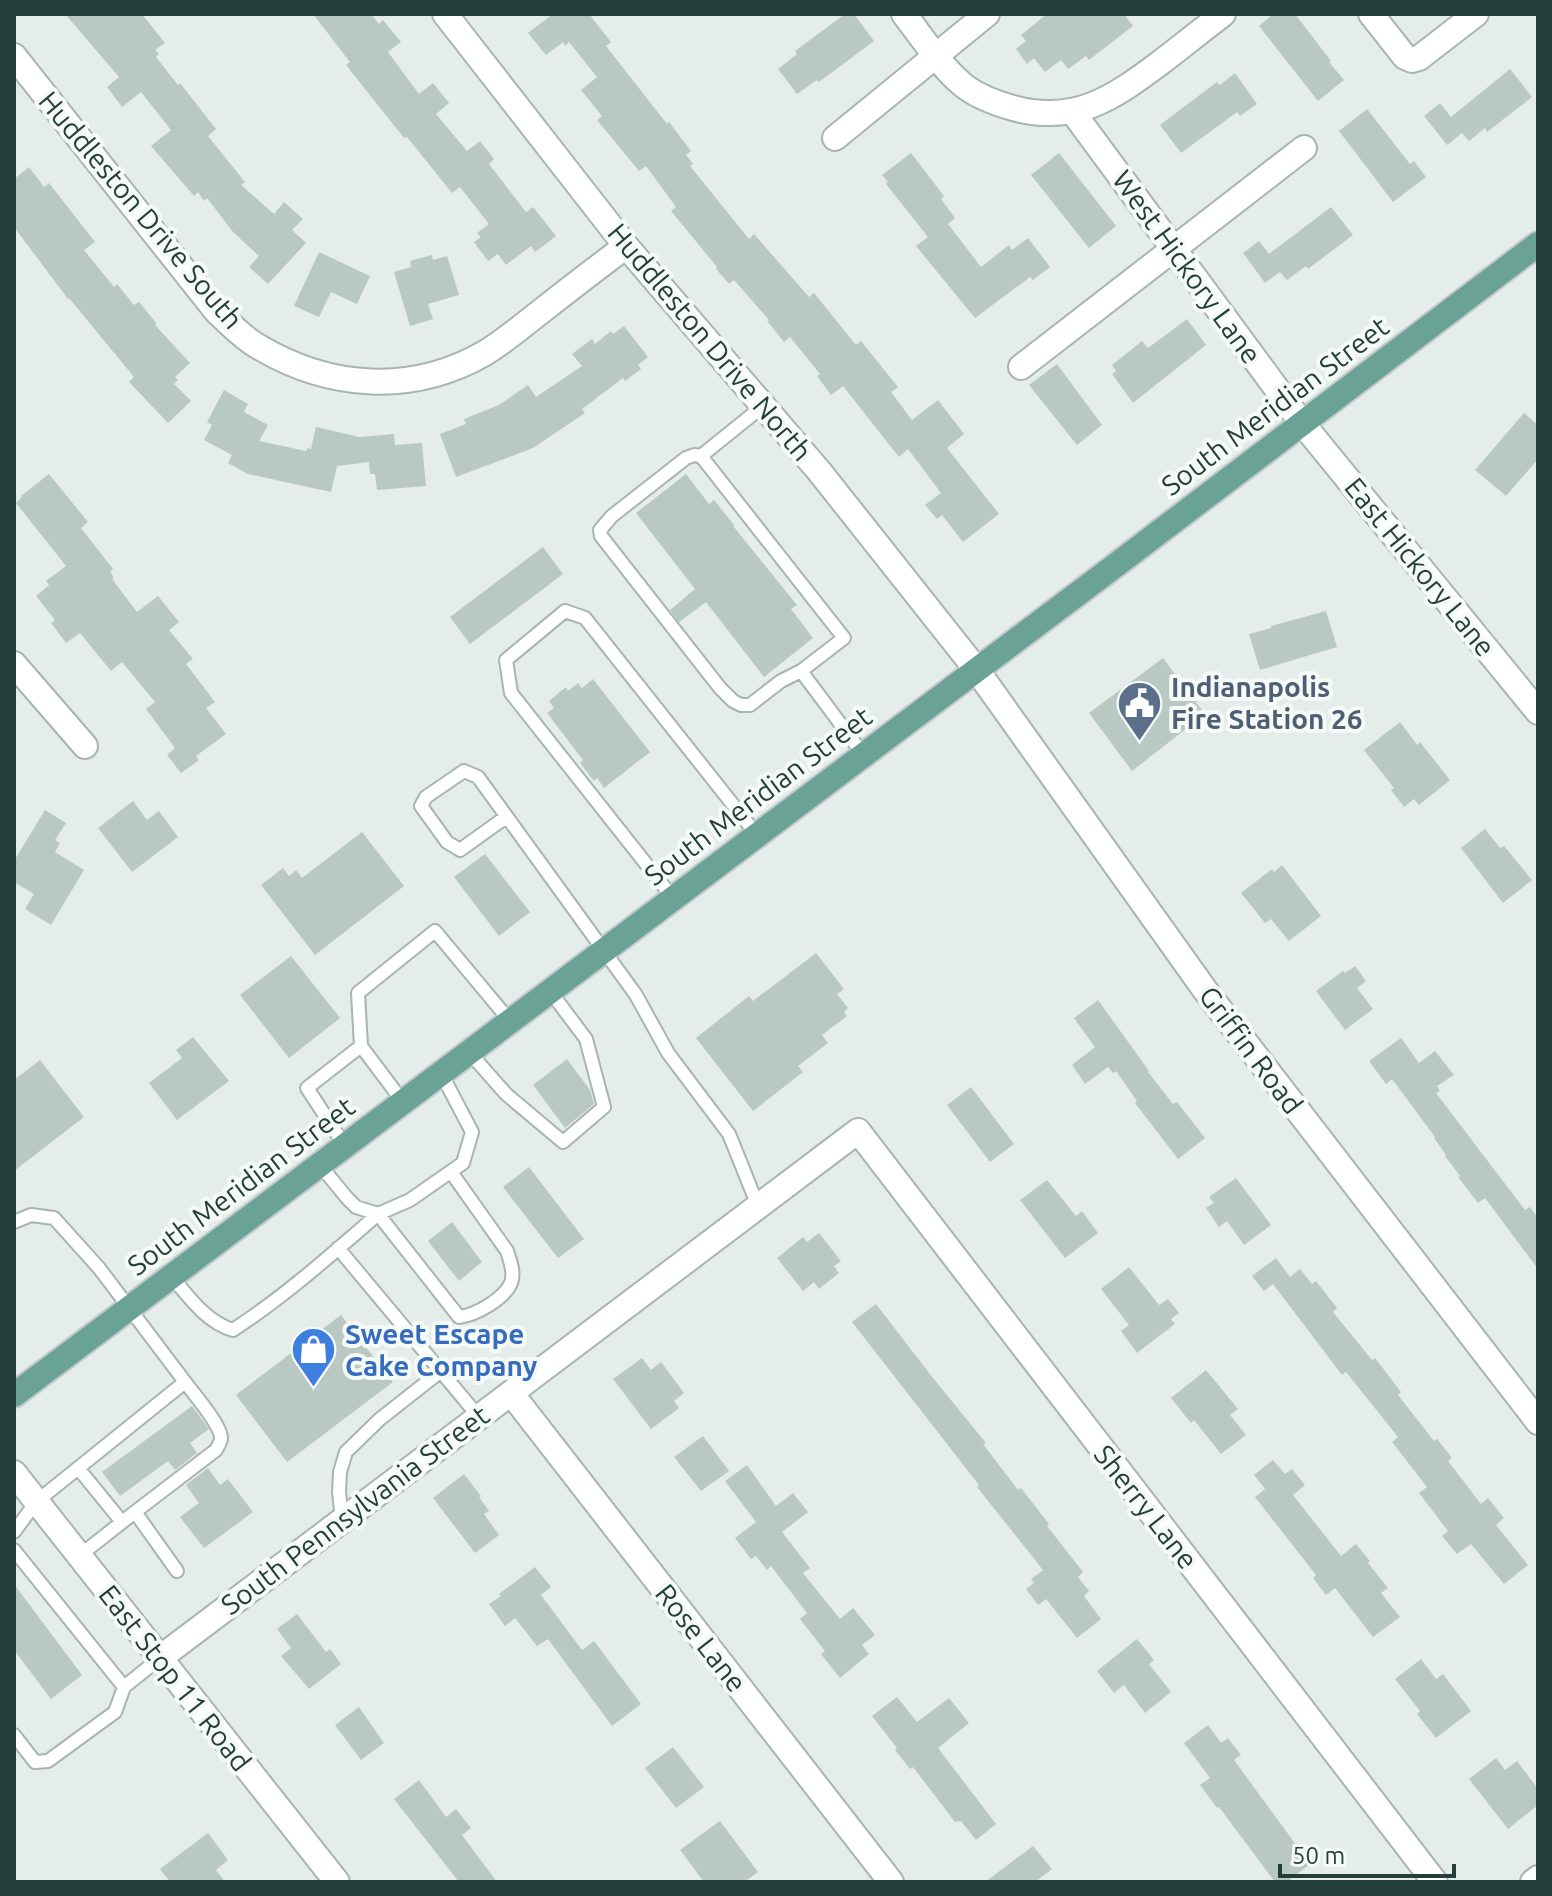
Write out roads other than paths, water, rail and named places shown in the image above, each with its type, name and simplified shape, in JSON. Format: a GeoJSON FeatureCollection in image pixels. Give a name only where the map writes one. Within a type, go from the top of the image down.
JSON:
{"type":"FeatureCollection","features":[{"type":"Feature","properties":{"kind":"main road","name":"South Meridian Street"},"geometry":{"type":"LineString","coordinates":[[14,1395],[1302,423],[1533,254]]}},
{"type":"Feature","properties":{"kind":"street","name":"Huddleston Drive North"},"geometry":{"type":"LineString","coordinates":[[445,14],[626,246],[819,471],[976,669]]}},
{"type":"Feature","properties":{"kind":"street"},"geometry":{"type":"LineString","coordinates":[[904,14],[964,86],[994,103],[1038,113],[1072,111],[1102,102],[1121,92],[1223,14]]}},
{"type":"Feature","properties":{"kind":"street"},"geometry":{"type":"LineString","coordinates":[[835,138],[987,14]]}},
{"type":"Feature","properties":{"kind":"street"},"geometry":{"type":"LineString","coordinates":[[1371,14],[1405,57],[1412,60],[1419,58],[1476,14]]}},
{"type":"Feature","properties":{"kind":"street","name":"Huddleston Drive South"},"geometry":{"type":"LineString","coordinates":[[14,56],[217,312],[250,341],[277,358],[317,374],[360,381],[393,382],[414,379],[467,362],[495,347],[626,246]]}},
{"type":"Feature","properties":{"kind":"street","name":"West Hickory Lane"},"geometry":{"type":"LineString","coordinates":[[1072,111],[1302,423]]}},
{"type":"Feature","properties":{"kind":"street"},"geometry":{"type":"LineString","coordinates":[[1021,367],[1304,148]]}},
{"type":"Feature","properties":{"kind":"street","name":"East Hickory Lane"},"geometry":{"type":"LineString","coordinates":[[1302,423],[1538,712]]}},
{"type":"Feature","properties":{"kind":"street"},"geometry":{"type":"LineString","coordinates":[[14,664],[85,746]]}},
{"type":"Feature","properties":{"kind":"street","name":"Griffin Road"},"geometry":{"type":"LineString","coordinates":[[976,669],[1205,990],[1538,1422]]}},
{"type":"Feature","properties":{"kind":"street","name":"South Pennsylvania Street"},"geometry":{"type":"LineString","coordinates":[[160,1658],[858,1131]]}},
{"type":"Feature","properties":{"kind":"street","name":"Sherry Lane"},"geometry":{"type":"LineString","coordinates":[[858,1131],[1435,1882]]}},
{"type":"Feature","properties":{"kind":"street","name":"Rose Lane"},"geometry":{"type":"LineString","coordinates":[[511,1393],[891,1882]]}},
{"type":"Feature","properties":{"kind":"street","name":"East Stop 11 Road"},"geometry":{"type":"LineString","coordinates":[[14,1473],[160,1658],[323,1877]]}},
{"type":"Feature","properties":{"kind":"street"},"geometry":{"type":"LineString","coordinates":[[1533,1882],[1538,1878]]}},
{"type":"Feature","properties":{"kind":"lane"},"geometry":{"type":"LineString","coordinates":[[701,456],[763,406]]}},
{"type":"Feature","properties":{"kind":"lane"},"geometry":{"type":"LineString","coordinates":[[701,456],[844,638],[750,705],[733,701],[720,688],[601,536],[600,530],[612,516],[686,458],[701,456]]}},
{"type":"Feature","properties":{"kind":"lane"},"geometry":{"type":"LineString","coordinates":[[673,898],[511,693],[506,660],[565,611],[585,618],[757,835]]}},
{"type":"Feature","properties":{"kind":"lane"},"geometry":{"type":"LineString","coordinates":[[801,671],[863,754]]}},
{"type":"Feature","properties":{"kind":"lane"},"geometry":{"type":"LineString","coordinates":[[506,817],[460,850],[447,842],[421,806],[426,797],[464,771],[478,777],[636,995],[668,1053],[729,1134],[758,1206]]}},
{"type":"Feature","properties":{"kind":"lane"},"geometry":{"type":"LineString","coordinates":[[403,1102],[361,1046],[358,993],[435,931],[510,1021]]}},
{"type":"Feature","properties":{"kind":"lane"},"geometry":{"type":"LineString","coordinates":[[469,1052],[506,1094],[563,1142],[604,1107],[586,1039],[550,991]]}},
{"type":"Feature","properties":{"kind":"lane"},"geometry":{"type":"LineString","coordinates":[[345,1146],[307,1088],[361,1046]]}},
{"type":"Feature","properties":{"kind":"lane"},"geometry":{"type":"LineString","coordinates":[[171,1276],[201,1310],[221,1327],[233,1330],[262,1311],[378,1214],[410,1200],[463,1163],[472,1132],[441,1073]]}},
{"type":"Feature","properties":{"kind":"lane"},"geometry":{"type":"LineString","coordinates":[[320,1165],[356,1207],[378,1214],[459,1317],[474,1314],[498,1297],[511,1283],[513,1274],[507,1251],[451,1172]]}},
{"type":"Feature","properties":{"kind":"lane"},"geometry":{"type":"LineString","coordinates":[[15,1225],[31,1215],[54,1218],[130,1307],[210,1414],[220,1433],[221,1440],[216,1450],[79,1556]]}},
{"type":"Feature","properties":{"kind":"lane"},"geometry":{"type":"LineString","coordinates":[[338,1248],[479,1417]]}},
{"type":"Feature","properties":{"kind":"lane"},"geometry":{"type":"LineString","coordinates":[[342,1520],[340,1472],[346,1452],[380,1419],[441,1371]]}},
{"type":"Feature","properties":{"kind":"lane"},"geometry":{"type":"LineString","coordinates":[[14,1532],[36,1502],[185,1382]]}},
{"type":"Feature","properties":{"kind":"lane"},"geometry":{"type":"LineString","coordinates":[[78,1468],[122,1522]]}},
{"type":"Feature","properties":{"kind":"lane"},"geometry":{"type":"LineString","coordinates":[[135,1512],[177,1571]]}},
{"type":"Feature","properties":{"kind":"lane"},"geometry":{"type":"LineString","coordinates":[[14,1550],[124,1687]]}},
{"type":"Feature","properties":{"kind":"lane"},"geometry":{"type":"LineString","coordinates":[[14,1735],[35,1762],[48,1761],[115,1712],[124,1687],[160,1658]]}},
{"type":"Feature","properties":{"kind":"place","name":"Indianapolis Fire Station 26"},"geometry":{"type":"Point","coordinates":[1140,742]}},
{"type":"Feature","properties":{"kind":"place","name":"Sweet Escape Cake Company"},"geometry":{"type":"Point","coordinates":[314,1389]}}]}
